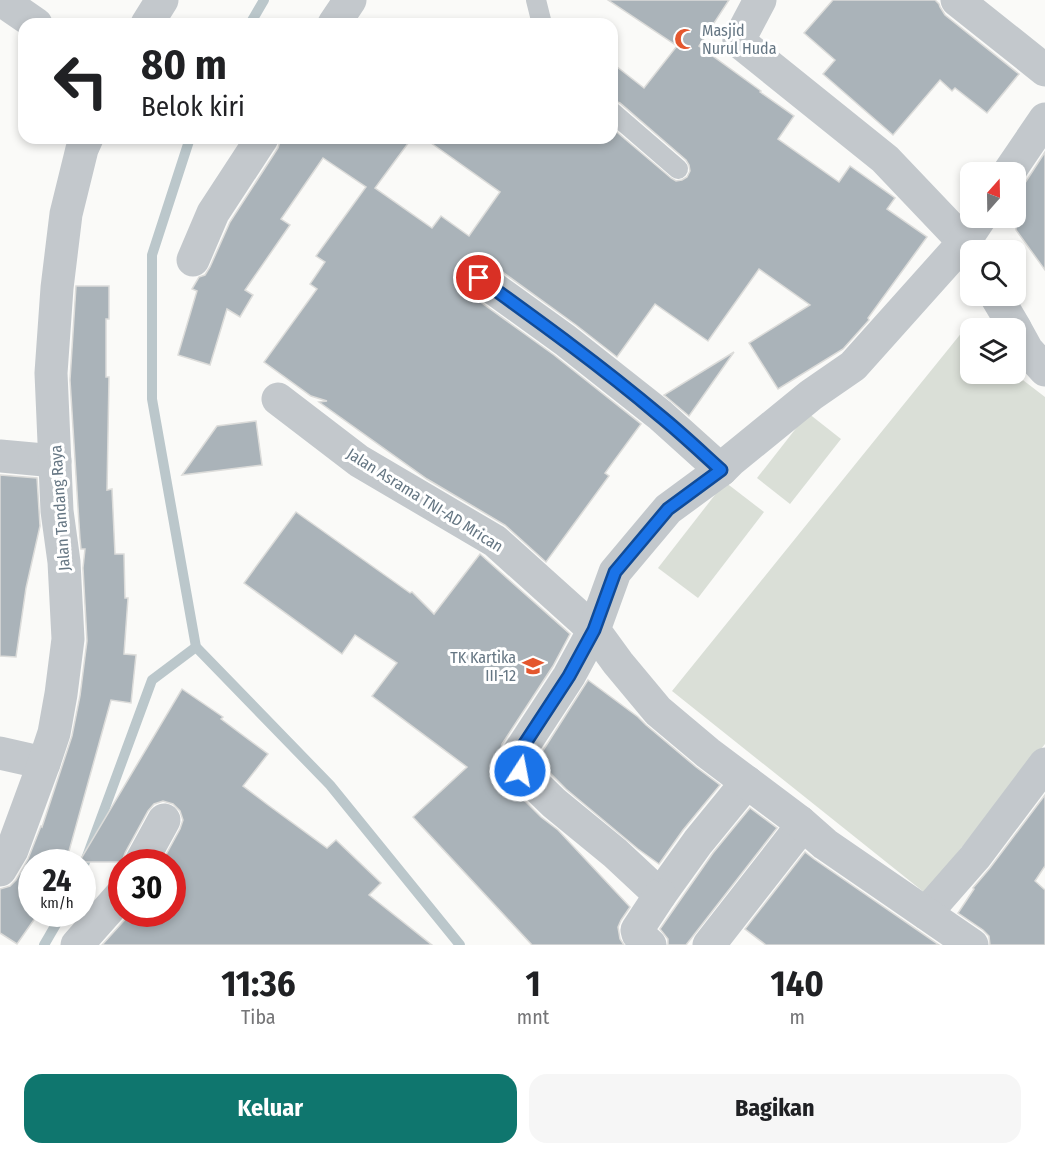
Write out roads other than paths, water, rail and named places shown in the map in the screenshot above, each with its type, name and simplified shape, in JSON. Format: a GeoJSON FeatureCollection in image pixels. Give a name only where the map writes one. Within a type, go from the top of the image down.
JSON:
{"type":"FeatureCollection","features":[{"type":"Feature","properties":{"kind":"street"},"geometry":{"type":"LineString","coordinates":[[1,0],[27,18]]}},
{"type":"Feature","properties":{"kind":"street"},"geometry":{"type":"LineString","coordinates":[[151,18],[162,0]]}},
{"type":"Feature","properties":{"kind":"street"},"geometry":{"type":"LineString","coordinates":[[338,18],[350,0]]}},
{"type":"Feature","properties":{"kind":"street"},"geometry":{"type":"LineString","coordinates":[[660,895],[520,771],[517,763],[518,754],[569,676],[594,630],[615,572],[668,509],[721,470],[811,395],[853,366],[972,237],[885,159],[742,44],[739,40],[760,0]]}},
{"type":"Feature","properties":{"kind":"street"},"geometry":{"type":"LineString","coordinates":[[957,0],[1045,70]]}},
{"type":"Feature","properties":{"kind":"street"},"geometry":{"type":"LineString","coordinates":[[1017,162],[1045,119]]}},
{"type":"Feature","properties":{"kind":"street","name":"Jalan Tandang Raya"},"geometry":{"type":"LineString","coordinates":[[0,870],[12,850],[54,733],[68,639],[64,562],[57,511],[51,373],[57,288],[66,214],[84,144]]}},
{"type":"Feature","properties":{"kind":"street"},"geometry":{"type":"LineString","coordinates":[[193,260],[213,213],[258,144]]}},
{"type":"Feature","properties":{"kind":"street"},"geometry":{"type":"LineString","coordinates":[[479,278],[565,340],[651,408],[721,470]]}},
{"type":"Feature","properties":{"kind":"street"},"geometry":{"type":"LineString","coordinates":[[1026,348],[1045,370]]}},
{"type":"Feature","properties":{"kind":"street","name":"Jalan Asrama TNI-AD Mrican"},"geometry":{"type":"LineString","coordinates":[[279,399],[359,461],[495,541],[594,630],[658,711],[825,844],[972,945]]}},
{"type":"Feature","properties":{"kind":"street"},"geometry":{"type":"LineString","coordinates":[[0,456],[56,461]]}},
{"type":"Feature","properties":{"kind":"street"},"geometry":{"type":"LineString","coordinates":[[0,753],[44,763]]}},
{"type":"Feature","properties":{"kind":"street"},"geometry":{"type":"LineString","coordinates":[[926,914],[975,857],[1045,764]]}},
{"type":"Feature","properties":{"kind":"street"},"geometry":{"type":"LineString","coordinates":[[650,945],[638,934],[637,930],[698,842],[747,782]]}},
{"type":"Feature","properties":{"kind":"street"},"geometry":{"type":"LineString","coordinates":[[148,849],[164,820]]}},
{"type":"Feature","properties":{"kind":"street"},"geometry":{"type":"LineString","coordinates":[[709,945],[794,836],[800,822]]}},
{"type":"Feature","properties":{"kind":"street"},"geometry":{"type":"LineString","coordinates":[[77,945],[108,910]]}},
{"type":"Feature","properties":{"kind":"lane"},"geometry":{"type":"LineString","coordinates":[[536,0],[540,18]]}},
{"type":"Feature","properties":{"kind":"lane"},"geometry":{"type":"LineString","coordinates":[[618,117],[678,169]]}},
{"type":"Feature","properties":{"kind":"waterway"},"geometry":{"type":"LineString","coordinates":[[254,18],[264,0]]}},
{"type":"Feature","properties":{"kind":"waterway"},"geometry":{"type":"LineString","coordinates":[[188,144],[152,255],[152,399],[196,647],[330,785],[460,945]]}},
{"type":"Feature","properties":{"kind":"waterway"},"geometry":{"type":"LineString","coordinates":[[90,849],[152,680],[196,647]]}},
{"type":"Feature","properties":{"kind":"waterway"},"geometry":{"type":"LineString","coordinates":[[44,945],[54,927]]}},
{"type":"Feature","properties":{"kind":"place","name":"Masjid Nurul Huda"},"geometry":{"type":"Point","coordinates":[685,39]}},
{"type":"Feature","properties":{"kind":"place","name":"TK Kartika III-12"},"geometry":{"type":"Point","coordinates":[533,666]}}]}
